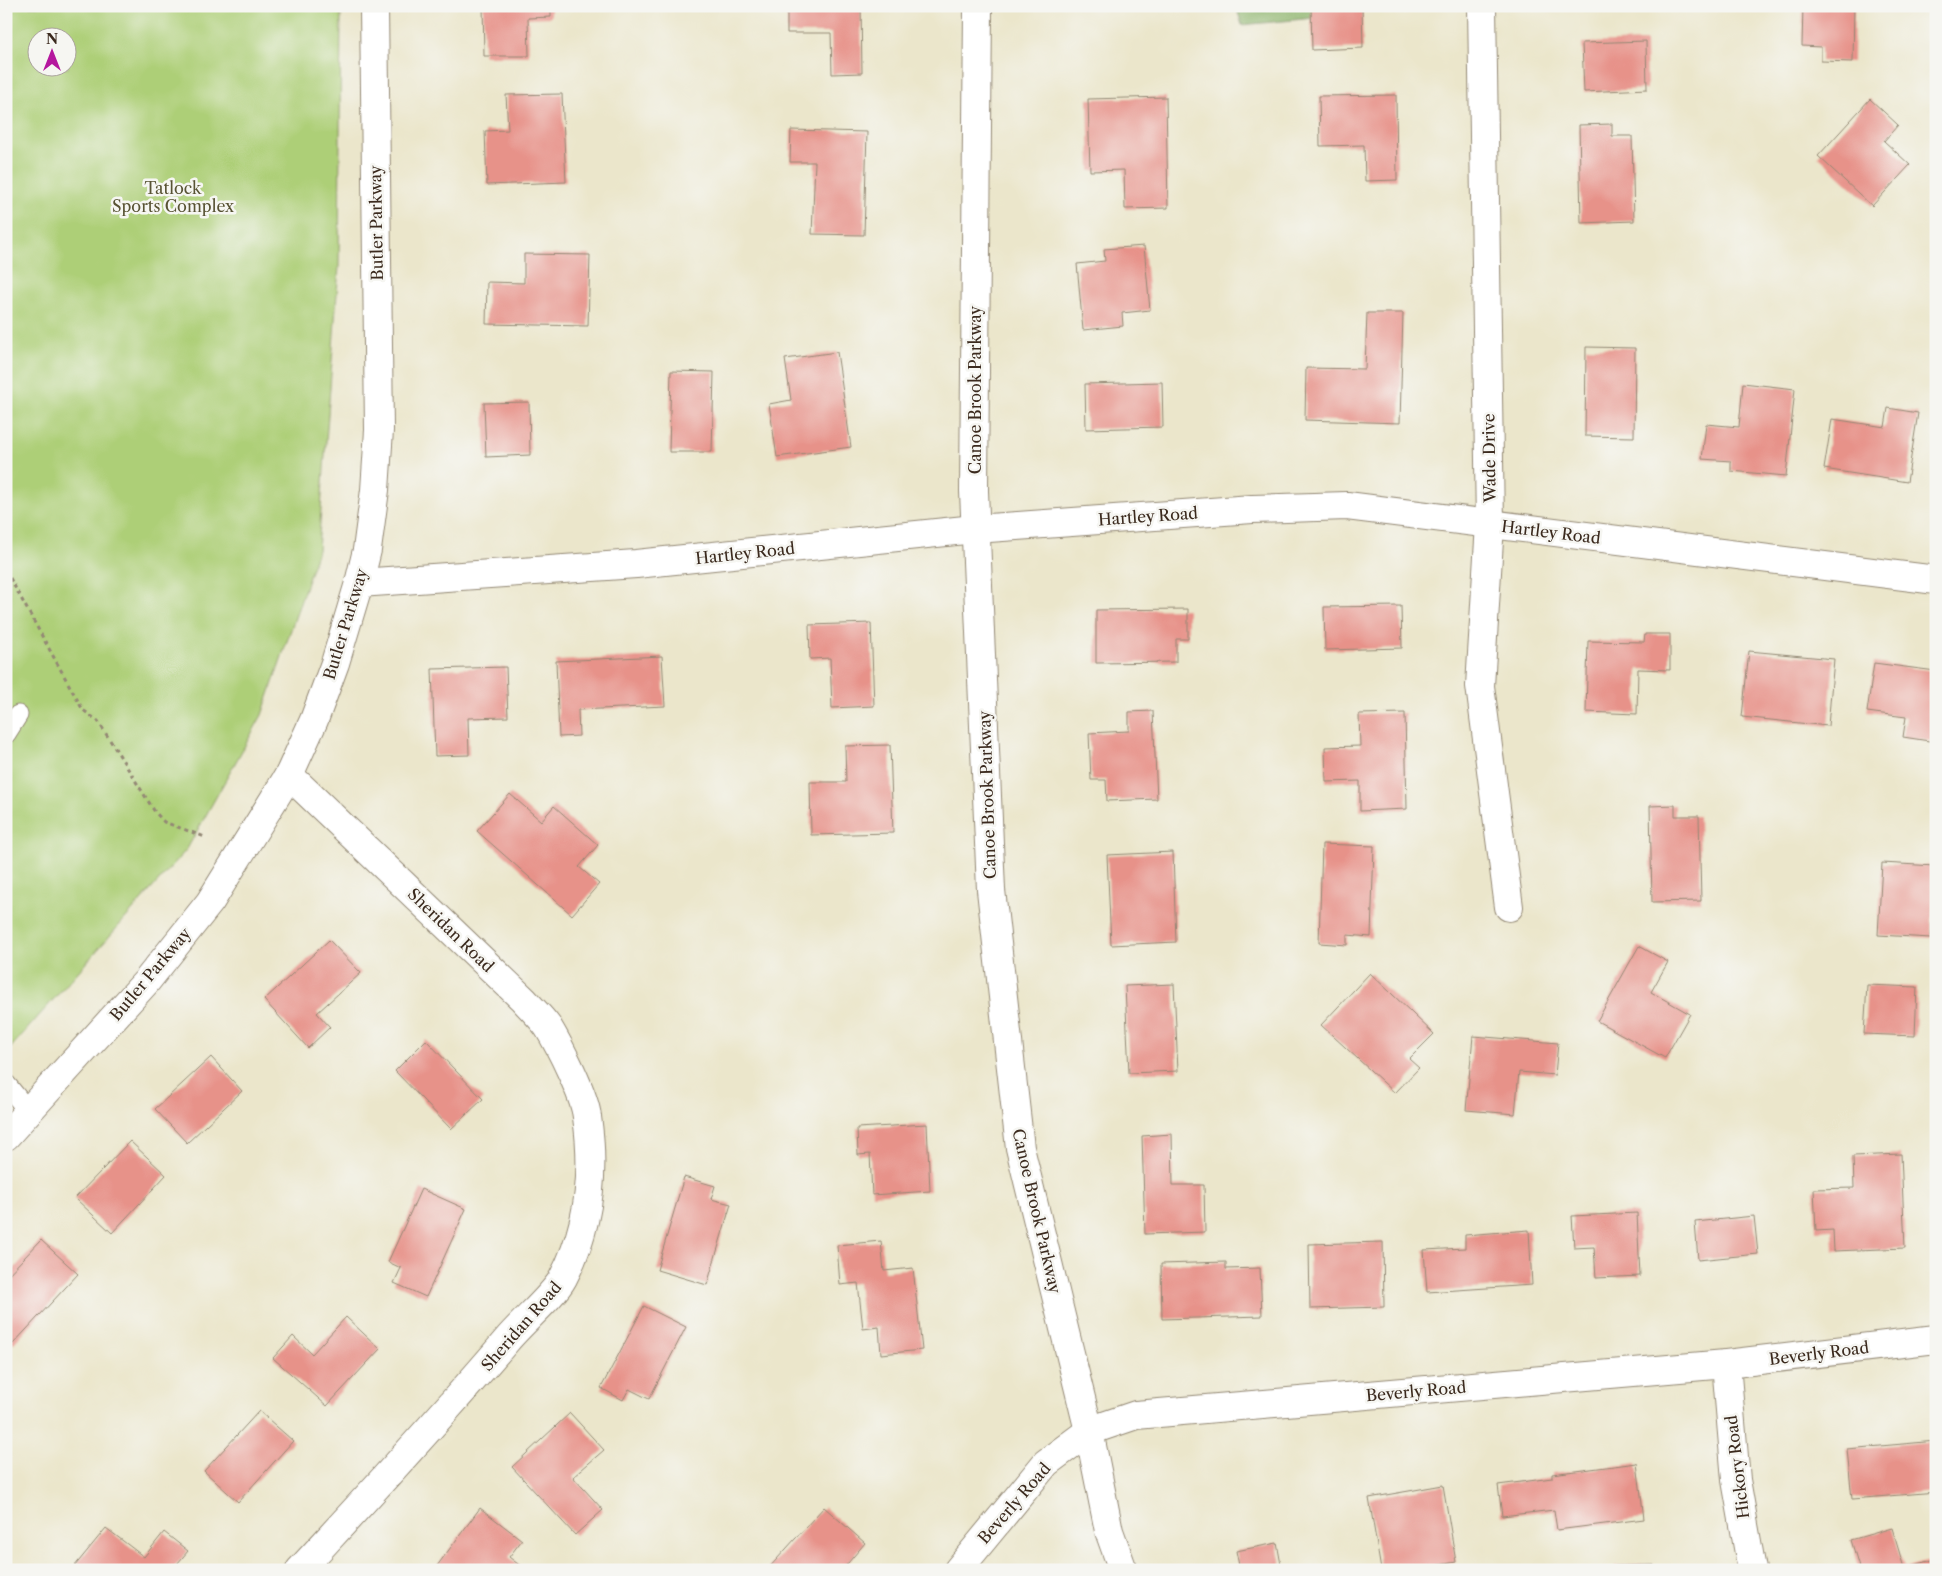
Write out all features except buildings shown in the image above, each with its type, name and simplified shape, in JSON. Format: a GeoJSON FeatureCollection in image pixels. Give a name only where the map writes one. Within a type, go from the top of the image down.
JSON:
{"type":"FeatureCollection","features":[{"type":"Feature","properties":{"kind":"street","name":"Butler Parkway"},"geometry":{"type":"LineString","coordinates":[[6,1136],[146,982],[210,902],[289,775],[314,720],[335,663],[367,550],[375,490],[378,430],[374,6]]}},
{"type":"Feature","properties":{"kind":"street","name":"Canoe Brook Parkway"},"geometry":{"type":"LineString","coordinates":[[978,6],[975,529],[991,890],[1020,1148],[1089,1431],[1109,1531],[1122,1570]]}},
{"type":"Feature","properties":{"kind":"street","name":"Wade Drive"},"geometry":{"type":"LineString","coordinates":[[1482,6],[1490,524],[1480,686],[1509,907]]}},
{"type":"Feature","properties":{"kind":"street","name":"Hartley Road"},"geometry":{"type":"LineString","coordinates":[[359,583],[636,564],[975,529],[1252,508],[1347,506],[1936,580]]}},
{"type":"Feature","properties":{"kind":"street","name":"Sheridan Road"},"geometry":{"type":"LineString","coordinates":[[289,775],[522,999],[547,1026],[567,1063],[587,1115],[590,1166],[588,1207],[576,1250],[562,1280],[516,1330],[452,1405],[300,1570]]}},
{"type":"Feature","properties":{"kind":"street","name":"Beverly Road"},"geometry":{"type":"LineString","coordinates":[[958,1570],[1046,1463],[1089,1431],[1136,1416],[1726,1364],[1936,1339]]}},
{"type":"Feature","properties":{"kind":"street","name":"Hickory Road"},"geometry":{"type":"LineString","coordinates":[[1726,1364],[1736,1480],[1752,1570]]}},
{"type":"Feature","properties":{"kind":"lane"},"geometry":{"type":"LineString","coordinates":[[6,734],[18,715]]}},
{"type":"Feature","properties":{"kind":"lane"},"geometry":{"type":"LineString","coordinates":[[6,1084],[29,1112]]}},
{"type":"Feature","properties":{"kind":"path"},"geometry":{"type":"LineString","coordinates":[[6,571],[83,710],[98,721],[155,812],[164,822],[205,837]]}},
{"type":"Feature","properties":{"kind":"green space","name":"Tatlock Sports Complex"},"geometry":{"type":"Polygon","coordinates":[[[6,6],[341,6],[339,266],[318,550],[262,715],[187,849],[6,1053],[6,6]]]}},
{"type":"Feature","properties":{"kind":"green space"},"geometry":{"type":"Polygon","coordinates":[[[1236,6],[1324,6],[1324,17],[1242,25],[1236,6]]]}}]}
